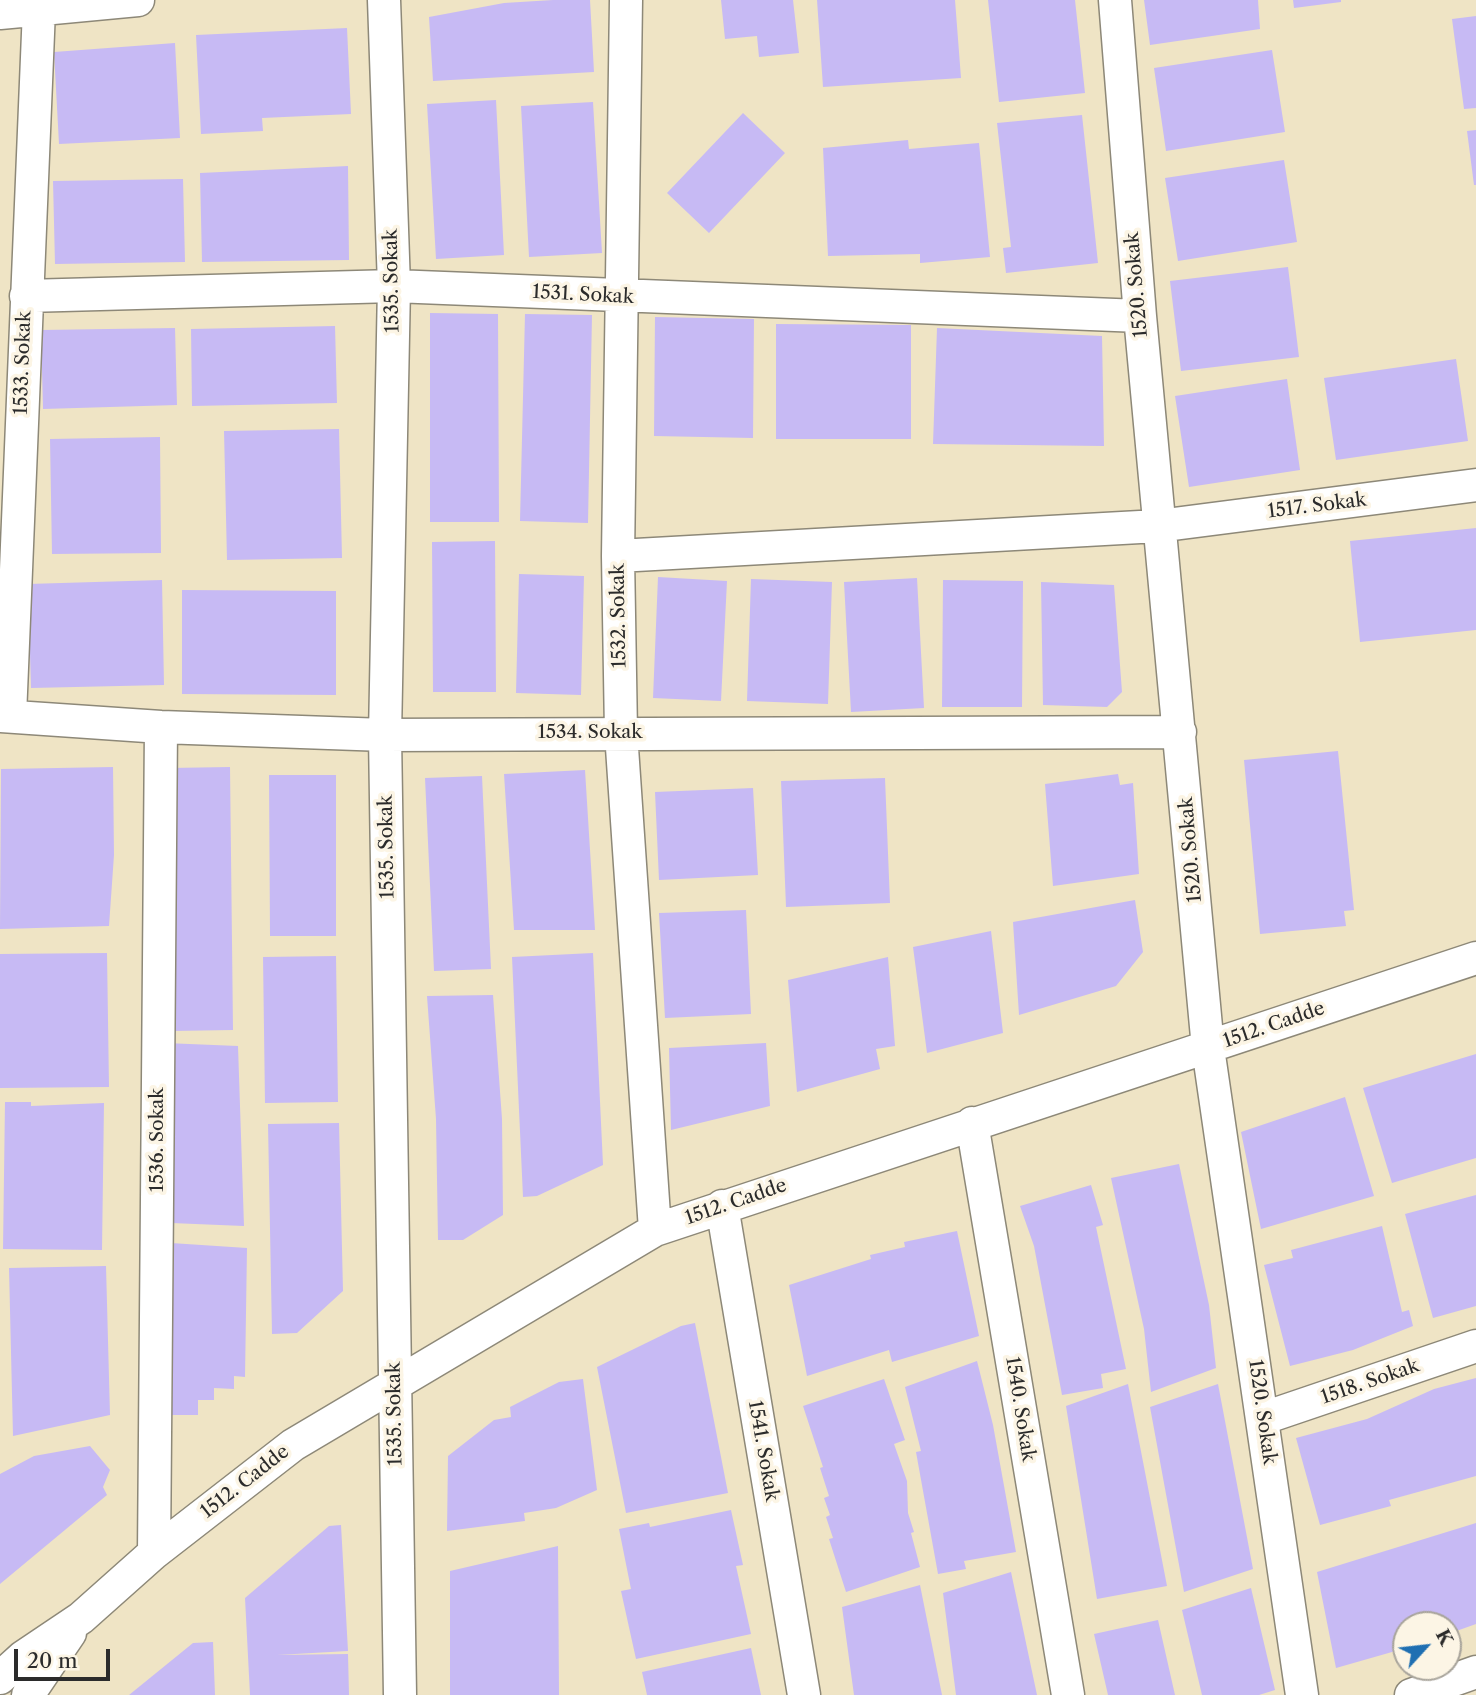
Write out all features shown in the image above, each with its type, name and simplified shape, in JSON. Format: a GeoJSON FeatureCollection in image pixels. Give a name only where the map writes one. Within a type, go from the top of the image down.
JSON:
{"type":"FeatureCollection","features":[{"type":"Feature","properties":{"kind":"street"},"geometry":{"type":"LineString","coordinates":[[0,13],[138,0]]}},
{"type":"Feature","properties":{"kind":"street","name":"1535. Sokak"},"geometry":{"type":"LineString","coordinates":[[384,0],[394,286],[385,735],[400,1695]]}},
{"type":"Feature","properties":{"kind":"street","name":"1532. Sokak"},"geometry":{"type":"LineString","coordinates":[[626,0],[618,556],[621,733],[654,1230]]}},
{"type":"Feature","properties":{"kind":"street","name":"1520. Sokak"},"geometry":{"type":"LineString","coordinates":[[1115,0],[1158,526],[1180,732],[1208,1048],[1264,1418],[1302,1695]]}},
{"type":"Feature","properties":{"kind":"street","name":"1533. Sokak"},"geometry":{"type":"LineString","coordinates":[[5,716],[38,9]]}},
{"type":"Feature","properties":{"kind":"street","name":"1531. Sokak"},"geometry":{"type":"LineString","coordinates":[[26,296],[394,286],[1140,316]]}},
{"type":"Feature","properties":{"kind":"street","name":"1517. Sokak"},"geometry":{"type":"LineString","coordinates":[[618,556],[1158,526],[1476,485]]}},
{"type":"Feature","properties":{"kind":"street","name":"1534. Sokak"},"geometry":{"type":"LineString","coordinates":[[5,716],[161,727],[385,735],[1180,732]]}},
{"type":"Feature","properties":{"kind":"street","name":"1536. Sokak"},"geometry":{"type":"LineString","coordinates":[[154,1553],[161,727]]}},
{"type":"Feature","properties":{"kind":"street","name":"1512. Cadde"},"geometry":{"type":"LineString","coordinates":[[0,1678],[23,1657],[81,1618],[154,1553],[293,1444],[654,1230],[1476,957]]}},
{"type":"Feature","properties":{"kind":"street","name":"1540. Sokak"},"geometry":{"type":"LineString","coordinates":[[972,1123],[1068,1695]]}},
{"type":"Feature","properties":{"kind":"street","name":"1541. Sokak"},"geometry":{"type":"LineString","coordinates":[[722,1206],[804,1695]]}},
{"type":"Feature","properties":{"kind":"street","name":"1518. Sokak"},"geometry":{"type":"LineString","coordinates":[[1264,1418],[1476,1346]]}},
{"type":"Feature","properties":{"kind":"street","name":"1512. Cadde"},"geometry":{"type":"LineString","coordinates":[[28,1695],[81,1618]]}},
{"type":"Feature","properties":{"kind":"street"},"geometry":{"type":"LineString","coordinates":[[1411,1695],[1476,1672]]}},
{"type":"Feature","properties":{"kind":"building"},"geometry":{"type":"Polygon","coordinates":[[[590,0],[594,72],[433,81],[429,17],[504,3],[590,0]]]}},
{"type":"Feature","properties":{"kind":"building"},"geometry":{"type":"Polygon","coordinates":[[[721,0],[793,0],[799,53],[759,57],[757,36],[725,39],[721,0]]]}},
{"type":"Feature","properties":{"kind":"building"},"geometry":{"type":"Polygon","coordinates":[[[817,0],[955,0],[961,78],[823,87],[817,0]]]}},
{"type":"Feature","properties":{"kind":"building"},"geometry":{"type":"Polygon","coordinates":[[[988,0],[1075,0],[1085,93],[999,102],[988,0]]]}},
{"type":"Feature","properties":{"kind":"building"},"geometry":{"type":"Polygon","coordinates":[[[1144,0],[1258,0],[1260,29],[1150,45],[1144,0]]]}},
{"type":"Feature","properties":{"kind":"building"},"geometry":{"type":"Polygon","coordinates":[[[1293,0],[1341,0],[1341,2],[1294,8],[1293,0]]]}},
{"type":"Feature","properties":{"kind":"building"},"geometry":{"type":"Polygon","coordinates":[[[1476,16],[1476,108],[1464,109],[1452,19],[1476,16]]]}},
{"type":"Feature","properties":{"kind":"building"},"geometry":{"type":"Polygon","coordinates":[[[347,28],[351,114],[262,118],[263,131],[201,134],[196,35],[347,28]]]}},
{"type":"Feature","properties":{"kind":"building"},"geometry":{"type":"Polygon","coordinates":[[[175,43],[180,138],[59,144],[54,52],[175,43]]]}},
{"type":"Feature","properties":{"kind":"building"},"geometry":{"type":"Polygon","coordinates":[[[1272,50],[1285,132],[1166,151],[1154,68],[1272,50]]]}},
{"type":"Feature","properties":{"kind":"building"},"geometry":{"type":"Polygon","coordinates":[[[496,100],[504,255],[436,259],[427,104],[496,100]]]}},
{"type":"Feature","properties":{"kind":"building"},"geometry":{"type":"Polygon","coordinates":[[[593,102],[602,253],[529,257],[521,106],[593,102]]]}},
{"type":"Feature","properties":{"kind":"building"},"geometry":{"type":"Polygon","coordinates":[[[743,113],[785,153],[709,233],[667,193],[743,113]]]}},
{"type":"Feature","properties":{"kind":"building"},"geometry":{"type":"Polygon","coordinates":[[[1082,115],[1098,263],[1006,273],[1003,248],[1011,247],[997,123],[1082,115]]]}},
{"type":"Feature","properties":{"kind":"building"},"geometry":{"type":"Polygon","coordinates":[[[1476,130],[1476,185],[1474,185],[1467,131],[1476,130]]]}},
{"type":"Feature","properties":{"kind":"building"},"geometry":{"type":"Polygon","coordinates":[[[908,140],[909,149],[979,143],[990,257],[920,263],[920,254],[828,256],[823,148],[908,140]]]}},
{"type":"Feature","properties":{"kind":"building"},"geometry":{"type":"Polygon","coordinates":[[[1284,160],[1297,242],[1178,261],[1165,178],[1284,160]]]}},
{"type":"Feature","properties":{"kind":"building"},"geometry":{"type":"Polygon","coordinates":[[[348,166],[349,260],[202,262],[200,173],[348,166]]]}},
{"type":"Feature","properties":{"kind":"building"},"geometry":{"type":"Polygon","coordinates":[[[183,179],[185,262],[55,264],[53,181],[183,179]]]}},
{"type":"Feature","properties":{"kind":"building"},"geometry":{"type":"Polygon","coordinates":[[[1288,267],[1299,357],[1181,371],[1170,281],[1288,267]]]}},
{"type":"Feature","properties":{"kind":"building"},"geometry":{"type":"Polygon","coordinates":[[[430,313],[498,314],[499,522],[430,522],[430,313]]]}},
{"type":"Feature","properties":{"kind":"building"},"geometry":{"type":"Polygon","coordinates":[[[525,314],[592,315],[588,523],[520,521],[525,314]]]}},
{"type":"Feature","properties":{"kind":"building"},"geometry":{"type":"Polygon","coordinates":[[[655,317],[754,319],[753,438],[654,436],[655,317]]]}},
{"type":"Feature","properties":{"kind":"building"},"geometry":{"type":"Polygon","coordinates":[[[776,324],[911,325],[911,439],[776,439],[776,324]]]}},
{"type":"Feature","properties":{"kind":"building"},"geometry":{"type":"Polygon","coordinates":[[[335,326],[337,403],[192,406],[191,329],[335,326]]]}},
{"type":"Feature","properties":{"kind":"building"},"geometry":{"type":"Polygon","coordinates":[[[175,328],[177,405],[43,409],[41,330],[175,328]]]}},
{"type":"Feature","properties":{"kind":"building"},"geometry":{"type":"Polygon","coordinates":[[[937,328],[1102,336],[1104,446],[933,444],[937,328]]]}},
{"type":"Feature","properties":{"kind":"building"},"geometry":{"type":"Polygon","coordinates":[[[1456,359],[1468,441],[1336,460],[1324,378],[1456,359]]]}},
{"type":"Feature","properties":{"kind":"building"},"geometry":{"type":"Polygon","coordinates":[[[1287,379],[1300,470],[1189,487],[1175,396],[1287,379]]]}},
{"type":"Feature","properties":{"kind":"building"},"geometry":{"type":"Polygon","coordinates":[[[339,429],[342,558],[227,560],[224,431],[339,429]]]}},
{"type":"Feature","properties":{"kind":"building"},"geometry":{"type":"Polygon","coordinates":[[[160,437],[161,553],[52,554],[50,439],[160,437]]]}},
{"type":"Feature","properties":{"kind":"building"},"geometry":{"type":"Polygon","coordinates":[[[1476,528],[1476,630],[1360,642],[1350,541],[1476,528]]]}},
{"type":"Feature","properties":{"kind":"building"},"geometry":{"type":"Polygon","coordinates":[[[495,541],[496,692],[433,692],[432,542],[495,541]]]}},
{"type":"Feature","properties":{"kind":"building"},"geometry":{"type":"Polygon","coordinates":[[[519,574],[584,576],[581,695],[516,693],[519,574]]]}},
{"type":"Feature","properties":{"kind":"building"},"geometry":{"type":"Polygon","coordinates":[[[658,577],[727,581],[721,701],[653,698],[658,577]]]}},
{"type":"Feature","properties":{"kind":"building"},"geometry":{"type":"Polygon","coordinates":[[[917,578],[924,708],[851,712],[844,582],[917,578]]]}},
{"type":"Feature","properties":{"kind":"building"},"geometry":{"type":"Polygon","coordinates":[[[751,579],[832,582],[828,704],[747,701],[751,579]]]}},
{"type":"Feature","properties":{"kind":"building"},"geometry":{"type":"Polygon","coordinates":[[[162,580],[164,685],[31,688],[28,584],[162,580]]]}},
{"type":"Feature","properties":{"kind":"building"},"geometry":{"type":"Polygon","coordinates":[[[943,580],[1023,581],[1022,707],[942,707],[943,580]]]}},
{"type":"Feature","properties":{"kind":"building"},"geometry":{"type":"Polygon","coordinates":[[[1041,582],[1114,585],[1122,692],[1107,707],[1043,705],[1041,582]]]}},
{"type":"Feature","properties":{"kind":"building"},"geometry":{"type":"Polygon","coordinates":[[[182,590],[336,591],[336,695],[182,694],[182,590]]]}},
{"type":"Feature","properties":{"kind":"building"},"geometry":{"type":"Polygon","coordinates":[[[1338,751],[1354,910],[1344,911],[1346,926],[1260,934],[1244,760],[1338,751]]]}},
{"type":"Feature","properties":{"kind":"building"},"geometry":{"type":"Polygon","coordinates":[[[113,767],[114,855],[109,926],[0,929],[1,769],[113,767]]]}},
{"type":"Feature","properties":{"kind":"building"},"geometry":{"type":"Polygon","coordinates":[[[230,767],[233,1030],[172,1031],[169,768],[230,767]]]}},
{"type":"Feature","properties":{"kind":"building"},"geometry":{"type":"Polygon","coordinates":[[[585,770],[595,930],[514,930],[504,774],[585,770]]]}},
{"type":"Feature","properties":{"kind":"building"},"geometry":{"type":"Polygon","coordinates":[[[1118,774],[1120,785],[1133,783],[1139,874],[1053,886],[1045,784],[1118,774]]]}},
{"type":"Feature","properties":{"kind":"building"},"geometry":{"type":"Polygon","coordinates":[[[269,775],[336,775],[336,936],[270,936],[269,775]]]}},
{"type":"Feature","properties":{"kind":"building"},"geometry":{"type":"Polygon","coordinates":[[[482,776],[491,969],[434,971],[425,778],[482,776]]]}},
{"type":"Feature","properties":{"kind":"building"},"geometry":{"type":"Polygon","coordinates":[[[885,778],[890,903],[786,907],[781,781],[885,778]]]}},
{"type":"Feature","properties":{"kind":"building"},"geometry":{"type":"Polygon","coordinates":[[[753,788],[758,875],[659,880],[655,792],[753,788]]]}},
{"type":"Feature","properties":{"kind":"building"},"geometry":{"type":"Polygon","coordinates":[[[1135,900],[1143,952],[1116,986],[1019,1015],[1013,922],[1135,900]]]}},
{"type":"Feature","properties":{"kind":"building"},"geometry":{"type":"Polygon","coordinates":[[[746,910],[751,1014],[665,1018],[659,913],[746,910]]]}},
{"type":"Feature","properties":{"kind":"building"},"geometry":{"type":"Polygon","coordinates":[[[991,931],[1003,1033],[927,1053],[913,947],[991,931]]]}},
{"type":"Feature","properties":{"kind":"building"},"geometry":{"type":"Polygon","coordinates":[[[107,953],[109,1087],[0,1088],[0,954],[107,953]]]}},
{"type":"Feature","properties":{"kind":"building"},"geometry":{"type":"Polygon","coordinates":[[[593,953],[603,1165],[537,1196],[523,1197],[512,957],[593,953]]]}},
{"type":"Feature","properties":{"kind":"building"},"geometry":{"type":"Polygon","coordinates":[[[336,956],[338,1102],[265,1103],[263,957],[336,956]]]}},
{"type":"Feature","properties":{"kind":"building"},"geometry":{"type":"Polygon","coordinates":[[[888,957],[895,1046],[876,1049],[880,1069],[797,1092],[788,980],[888,957]]]}},
{"type":"Feature","properties":{"kind":"building"},"geometry":{"type":"Polygon","coordinates":[[[493,995],[502,1119],[503,1215],[463,1240],[438,1240],[436,1119],[427,996],[493,995]]]}},
{"type":"Feature","properties":{"kind":"building"},"geometry":{"type":"Polygon","coordinates":[[[165,1043],[238,1046],[244,1226],[171,1223],[165,1043]]]}},
{"type":"Feature","properties":{"kind":"building"},"geometry":{"type":"Polygon","coordinates":[[[766,1043],[770,1106],[671,1130],[669,1048],[766,1043]]]}},
{"type":"Feature","properties":{"kind":"building"},"geometry":{"type":"Polygon","coordinates":[[[1476,1054],[1476,1158],[1392,1183],[1363,1088],[1476,1054]]]}},
{"type":"Feature","properties":{"kind":"building"},"geometry":{"type":"Polygon","coordinates":[[[1345,1097],[1374,1196],[1261,1229],[1241,1132],[1345,1097]]]}},
{"type":"Feature","properties":{"kind":"building"},"geometry":{"type":"Polygon","coordinates":[[[5,1102],[31,1102],[31,1106],[104,1103],[102,1250],[3,1249],[5,1102]]]}},
{"type":"Feature","properties":{"kind":"building"},"geometry":{"type":"Polygon","coordinates":[[[339,1123],[343,1291],[297,1333],[272,1334],[268,1124],[339,1123]]]}},
{"type":"Feature","properties":{"kind":"building"},"geometry":{"type":"Polygon","coordinates":[[[1179,1164],[1209,1305],[1216,1368],[1151,1392],[1144,1329],[1111,1178],[1179,1164]]]}},
{"type":"Feature","properties":{"kind":"building"},"geometry":{"type":"Polygon","coordinates":[[[1091,1185],[1103,1225],[1096,1227],[1126,1369],[1101,1374],[1103,1388],[1062,1395],[1034,1246],[1020,1206],[1091,1185]]]}},
{"type":"Feature","properties":{"kind":"building"},"geometry":{"type":"Polygon","coordinates":[[[1476,1195],[1476,1306],[1433,1318],[1405,1214],[1476,1195]]]}},
{"type":"Feature","properties":{"kind":"building"},"geometry":{"type":"Polygon","coordinates":[[[1382,1226],[1402,1312],[1409,1310],[1413,1326],[1353,1350],[1290,1366],[1264,1265],[1293,1258],[1291,1250],[1382,1226]]]}},
{"type":"Feature","properties":{"kind":"building"},"geometry":{"type":"Polygon","coordinates":[[[957,1231],[979,1336],[892,1362],[889,1350],[807,1376],[789,1285],[871,1259],[870,1255],[905,1247],[904,1242],[957,1231]]]}},
{"type":"Feature","properties":{"kind":"building"},"geometry":{"type":"Polygon","coordinates":[[[171,1243],[247,1248],[245,1377],[234,1376],[234,1389],[214,1388],[214,1400],[198,1400],[198,1415],[169,1415],[171,1243]]]}},
{"type":"Feature","properties":{"kind":"building"},"geometry":{"type":"Polygon","coordinates":[[[106,1266],[110,1415],[13,1436],[9,1268],[106,1266]]]}},
{"type":"Feature","properties":{"kind":"building"},"geometry":{"type":"Polygon","coordinates":[[[695,1323],[728,1493],[626,1513],[597,1367],[681,1326],[695,1323]]]}},
{"type":"Feature","properties":{"kind":"building"},"geometry":{"type":"Polygon","coordinates":[[[977,1361],[993,1425],[1016,1552],[964,1561],[966,1569],[938,1574],[916,1452],[921,1451],[905,1387],[977,1361]]]}},
{"type":"Feature","properties":{"kind":"building"},"geometry":{"type":"Polygon","coordinates":[[[1476,1378],[1476,1476],[1389,1500],[1391,1506],[1320,1525],[1296,1438],[1367,1419],[1434,1389],[1476,1378]]]}},
{"type":"Feature","properties":{"kind":"building"},"geometry":{"type":"Polygon","coordinates":[[[583,1379],[597,1490],[556,1508],[524,1513],[525,1521],[447,1531],[448,1456],[494,1420],[511,1417],[510,1407],[559,1382],[583,1379]]]}},
{"type":"Feature","properties":{"kind":"building"},"geometry":{"type":"Polygon","coordinates":[[[884,1379],[905,1440],[894,1444],[907,1481],[908,1513],[914,1532],[911,1533],[920,1567],[846,1592],[829,1539],[833,1538],[826,1517],[830,1515],[824,1498],[829,1496],[820,1468],[823,1467],[803,1406],[884,1379]]]}},
{"type":"Feature","properties":{"kind":"building"},"geometry":{"type":"Polygon","coordinates":[[[1128,1384],[1167,1586],[1097,1599],[1066,1406],[1128,1384]]]}},
{"type":"Feature","properties":{"kind":"building"},"geometry":{"type":"Polygon","coordinates":[[[1218,1384],[1253,1569],[1184,1592],[1150,1407],[1218,1384]]]}},
{"type":"Feature","properties":{"kind":"building"},"geometry":{"type":"Polygon","coordinates":[[[90,1446],[110,1470],[103,1487],[107,1495],[0,1584],[0,1474],[34,1456],[90,1446]]]}},
{"type":"Feature","properties":{"kind":"building"},"geometry":{"type":"Polygon","coordinates":[[[731,1510],[743,1565],[736,1566],[751,1634],[636,1659],[621,1591],[631,1589],[619,1529],[649,1523],[650,1527],[731,1510]]]}},
{"type":"Feature","properties":{"kind":"building"},"geometry":{"type":"Polygon","coordinates":[[[1476,1523],[1476,1624],[1462,1629],[1462,1611],[1392,1611],[1392,1652],[1336,1668],[1317,1572],[1476,1523]]]}},
{"type":"Feature","properties":{"kind":"building"},"geometry":{"type":"Polygon","coordinates":[[[341,1525],[348,1651],[277,1655],[348,1654],[349,1695],[250,1695],[245,1598],[329,1526],[341,1525]]]}},
{"type":"Feature","properties":{"kind":"building"},"geometry":{"type":"Polygon","coordinates":[[[558,1546],[559,1695],[450,1695],[450,1571],[558,1546]]]}},
{"type":"Feature","properties":{"kind":"building"},"geometry":{"type":"Polygon","coordinates":[[[1011,1572],[1037,1695],[956,1695],[943,1593],[1011,1572]]]}},
{"type":"Feature","properties":{"kind":"building"},"geometry":{"type":"Polygon","coordinates":[[[920,1585],[942,1695],[854,1695],[842,1607],[920,1585]]]}},
{"type":"Feature","properties":{"kind":"building"},"geometry":{"type":"Polygon","coordinates":[[[1251,1588],[1275,1690],[1259,1695],[1202,1695],[1182,1610],[1251,1588]]]}},
{"type":"Feature","properties":{"kind":"building"},"geometry":{"type":"Polygon","coordinates":[[[1158,1620],[1175,1695],[1108,1695],[1094,1634],[1158,1620]]]}},
{"type":"Feature","properties":{"kind":"building"},"geometry":{"type":"Polygon","coordinates":[[[213,1642],[215,1695],[129,1695],[193,1643],[213,1642]]]}},
{"type":"Feature","properties":{"kind":"building"},"geometry":{"type":"Polygon","coordinates":[[[751,1648],[761,1695],[647,1695],[642,1672],[751,1648]]]}}]}
